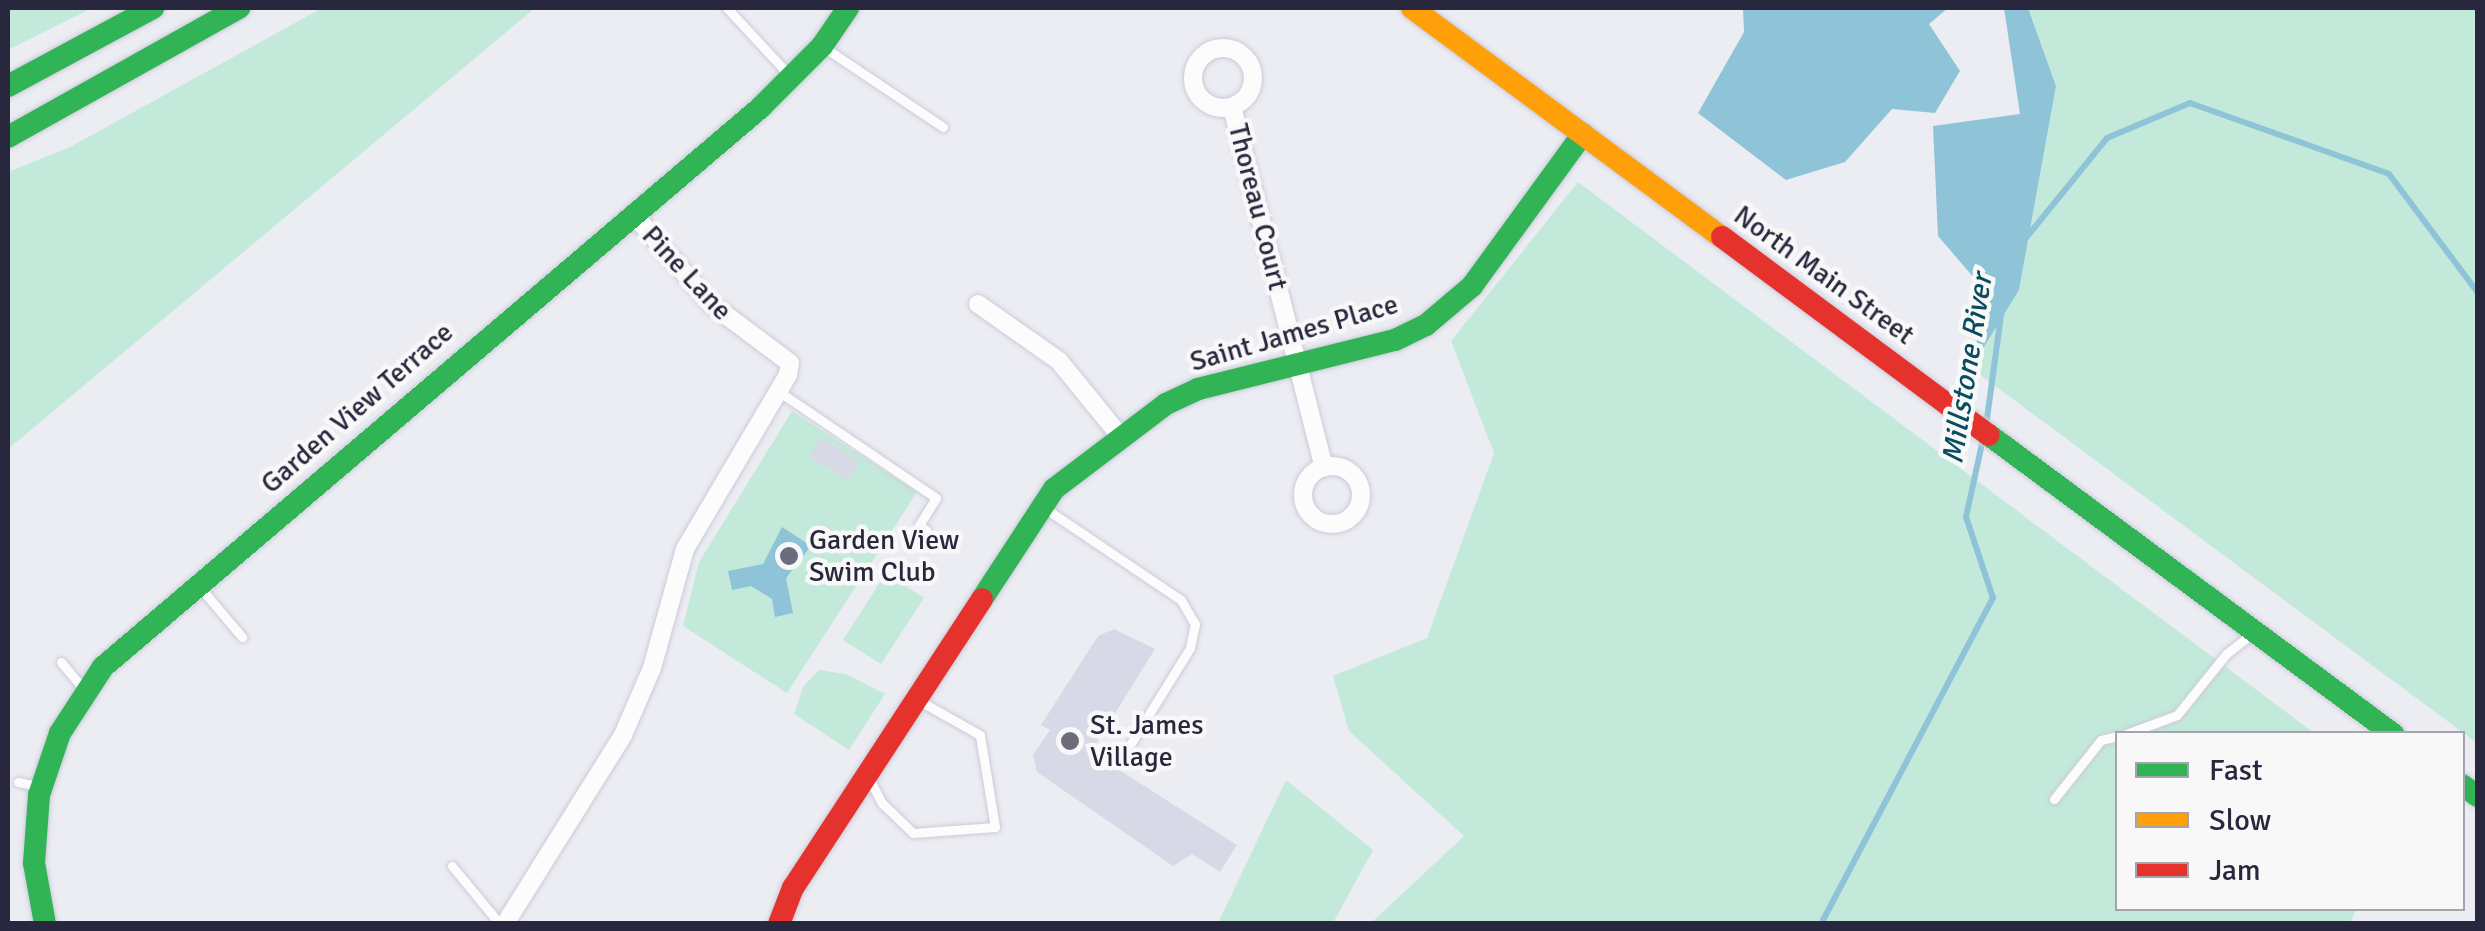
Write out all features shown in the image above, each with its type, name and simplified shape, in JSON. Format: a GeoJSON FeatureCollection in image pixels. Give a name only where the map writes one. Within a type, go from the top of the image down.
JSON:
{"type":"FeatureCollection","features":[{"type":"Feature","properties":{"kind":"main road"},"geometry":{"type":"LineString","coordinates":[[8,86],[154,8]]}},
{"type":"Feature","properties":{"kind":"main road"},"geometry":{"type":"LineString","coordinates":[[8,137],[239,8]]}},
{"type":"Feature","properties":{"kind":"main road","name":"Garden View Terrace"},"geometry":{"type":"LineString","coordinates":[[45,924],[34,863],[30,784],[85,690],[120,650],[792,78],[822,46],[848,8]]}},
{"type":"Feature","properties":{"kind":"main road","name":"North Main Street"},"geometry":{"type":"LineString","coordinates":[[1412,8],[2389,731]]}},
{"type":"Feature","properties":{"kind":"main road","name":"Saint James Place"},"geometry":{"type":"LineString","coordinates":[[779,924],[793,888],[1040,506],[1121,437],[1198,389],[1395,340],[1450,308],[1583,134]]}},
{"type":"Feature","properties":{"kind":"street","name":"Thoreau Court"},"geometry":{"type":"LineString","coordinates":[[1232,107],[1324,467]]}},
{"type":"Feature","properties":{"kind":"street","name":"Pine Lane"},"geometry":{"type":"LineString","coordinates":[[634,216],[710,304],[790,363],[780,392]]}},
{"type":"Feature","properties":{"kind":"street"},"geometry":{"type":"LineString","coordinates":[[978,304],[1059,361],[1121,437]]}},
{"type":"Feature","properties":{"kind":"street"},"geometry":{"type":"LineString","coordinates":[[502,924],[624,736],[652,668],[692,533],[780,392]]}},
{"type":"Feature","properties":{"kind":"lane"},"geometry":{"type":"LineString","coordinates":[[727,8],[792,78]]}},
{"type":"Feature","properties":{"kind":"lane"},"geometry":{"type":"LineString","coordinates":[[822,46],[943,127]]}},
{"type":"Feature","properties":{"kind":"lane"},"geometry":{"type":"LineString","coordinates":[[780,392],[948,505]]}},
{"type":"Feature","properties":{"kind":"lane"},"geometry":{"type":"LineString","coordinates":[[926,530],[919,525],[936,498]]}},
{"type":"Feature","properties":{"kind":"lane"},"geometry":{"type":"LineString","coordinates":[[1040,506],[1190,610],[1195,624],[1190,648],[1131,743]]}},
{"type":"Feature","properties":{"kind":"lane"},"geometry":{"type":"LineString","coordinates":[[198,584],[242,636]]}},
{"type":"Feature","properties":{"kind":"lane"},"geometry":{"type":"LineString","coordinates":[[2134,731],[2177,715],[2226,654],[2256,631]]}},
{"type":"Feature","properties":{"kind":"lane"},"geometry":{"type":"LineString","coordinates":[[61,662],[85,690]]}},
{"type":"Feature","properties":{"kind":"lane"},"geometry":{"type":"LineString","coordinates":[[867,774],[882,803],[912,832],[996,827],[980,735],[916,698]]}},
{"type":"Feature","properties":{"kind":"lane"},"geometry":{"type":"LineString","coordinates":[[2054,799],[2101,740],[2115,737]]}},
{"type":"Feature","properties":{"kind":"lane"},"geometry":{"type":"LineString","coordinates":[[452,866],[502,924]]}},
{"type":"Feature","properties":{"kind":"green space"},"geometry":{"type":"Polygon","coordinates":[[[8,8],[92,8],[8,50],[8,8]]]}},
{"type":"Feature","properties":{"kind":"green space"},"geometry":{"type":"Polygon","coordinates":[[[322,8],[535,8],[8,449],[8,172],[70,147],[322,8]]]}},
{"type":"Feature","properties":{"kind":"green space"},"geometry":{"type":"Polygon","coordinates":[[[2028,8],[2477,8],[2477,743],[1971,368],[2019,290],[2056,86],[2028,8]]]}},
{"type":"Feature","properties":{"kind":"green space"},"geometry":{"type":"Polygon","coordinates":[[[1578,182],[2311,731],[2115,731],[2115,911],[2355,911],[2350,924],[1371,923],[1464,836],[1349,731],[1333,676],[1427,638],[1494,453],[1451,341],[1578,182]]]}},
{"type":"Feature","properties":{"kind":"green space","name":"Garden View Swim Club"},"geometry":{"type":"Polygon","coordinates":[[[792,411],[917,492],[787,693],[683,626],[699,562],[792,411]]]}},
{"type":"Feature","properties":{"kind":"green space"},"geometry":{"type":"Polygon","coordinates":[[[886,573],[924,598],[881,664],[843,640],[886,573]]]}},
{"type":"Feature","properties":{"kind":"green space"},"geometry":{"type":"Polygon","coordinates":[[[819,670],[846,674],[885,694],[849,750],[794,714],[803,687],[819,670]]]}},
{"type":"Feature","properties":{"kind":"green space"},"geometry":{"type":"Polygon","coordinates":[[[1286,780],[1373,850],[1333,923],[1218,923],[1286,780]]]}},
{"type":"Feature","properties":{"kind":"water"},"geometry":{"type":"Polygon","coordinates":[[[1743,8],[1948,8],[1929,24],[1960,71],[1935,113],[1892,109],[1845,162],[1786,180],[1698,113],[1744,32],[1743,8]]]}},
{"type":"Feature","properties":{"kind":"water"},"geometry":{"type":"Polygon","coordinates":[[[2004,8],[2028,8],[2056,86],[2019,290],[1971,368],[1987,293],[1938,236],[1933,126],[2020,114],[2004,8]]]}},
{"type":"Feature","properties":{"kind":"water"},"geometry":{"type":"Polygon","coordinates":[[[782,527],[811,546],[786,578],[793,613],[775,617],[772,599],[751,586],[732,590],[728,571],[763,564],[782,527]]]}},
{"type":"Feature","properties":{"kind":"building"},"geometry":{"type":"Polygon","coordinates":[[[821,438],[859,462],[848,480],[809,456],[821,438]]]}},
{"type":"Feature","properties":{"kind":"building","name":"St. James Village"},"geometry":{"type":"Polygon","coordinates":[[[1114,629],[1155,649],[1091,752],[1237,845],[1220,872],[1192,854],[1173,866],[1037,772],[1033,755],[1050,730],[1041,725],[1098,636],[1114,629]]]}},
{"type":"Feature","properties":{"kind":"waterway","name":"Millstone River"},"geometry":{"type":"LineString","coordinates":[[2025,239],[2107,138],[2190,103],[2389,174],[2478,293]]}},
{"type":"Feature","properties":{"kind":"waterway","name":"Millstone River"},"geometry":{"type":"LineString","coordinates":[[1986,426],[2001,315]]}},
{"type":"Feature","properties":{"kind":"waterway","name":"Millstone River"},"geometry":{"type":"LineString","coordinates":[[1821,924],[1993,598],[1966,517],[1983,439]]}},
{"type":"Feature","properties":{"kind":"traffic: fast"},"geometry":{"type":"LineString","coordinates":[[8,86],[153,8]]}},
{"type":"Feature","properties":{"kind":"traffic: fast"},"geometry":{"type":"LineString","coordinates":[[8,137],[239,8]]}},
{"type":"Feature","properties":{"kind":"traffic: fast"},"geometry":{"type":"LineString","coordinates":[[45,924],[34,863],[39,795],[60,733],[103,667],[760,108],[822,46],[848,8]]}},
{"type":"Feature","properties":{"kind":"traffic: fast"},"geometry":{"type":"LineString","coordinates":[[982,599],[1054,489],[1166,404],[1198,389],[1395,340],[1426,325],[1472,286],[1583,134]]}},
{"type":"Feature","properties":{"kind":"traffic: fast"},"geometry":{"type":"LineString","coordinates":[[1989,435],[2389,731]]}},
{"type":"Feature","properties":{"kind":"traffic: fast"},"geometry":{"type":"LineString","coordinates":[[2465,787],[2478,796]]}},
{"type":"Feature","properties":{"kind":"traffic: slow"},"geometry":{"type":"LineString","coordinates":[[1412,8],[1722,237]]}},
{"type":"Feature","properties":{"kind":"traffic: jam"},"geometry":{"type":"LineString","coordinates":[[1722,237],[1989,435]]}},
{"type":"Feature","properties":{"kind":"traffic: jam"},"geometry":{"type":"LineString","coordinates":[[779,924],[793,888],[982,599]]}},
{"type":"Feature","properties":{"kind":"place","name":"Garden View Swim Club"},"geometry":{"type":"Point","coordinates":[789,556]}},
{"type":"Feature","properties":{"kind":"place","name":"St. James Village"},"geometry":{"type":"Point","coordinates":[1070,741]}}]}
